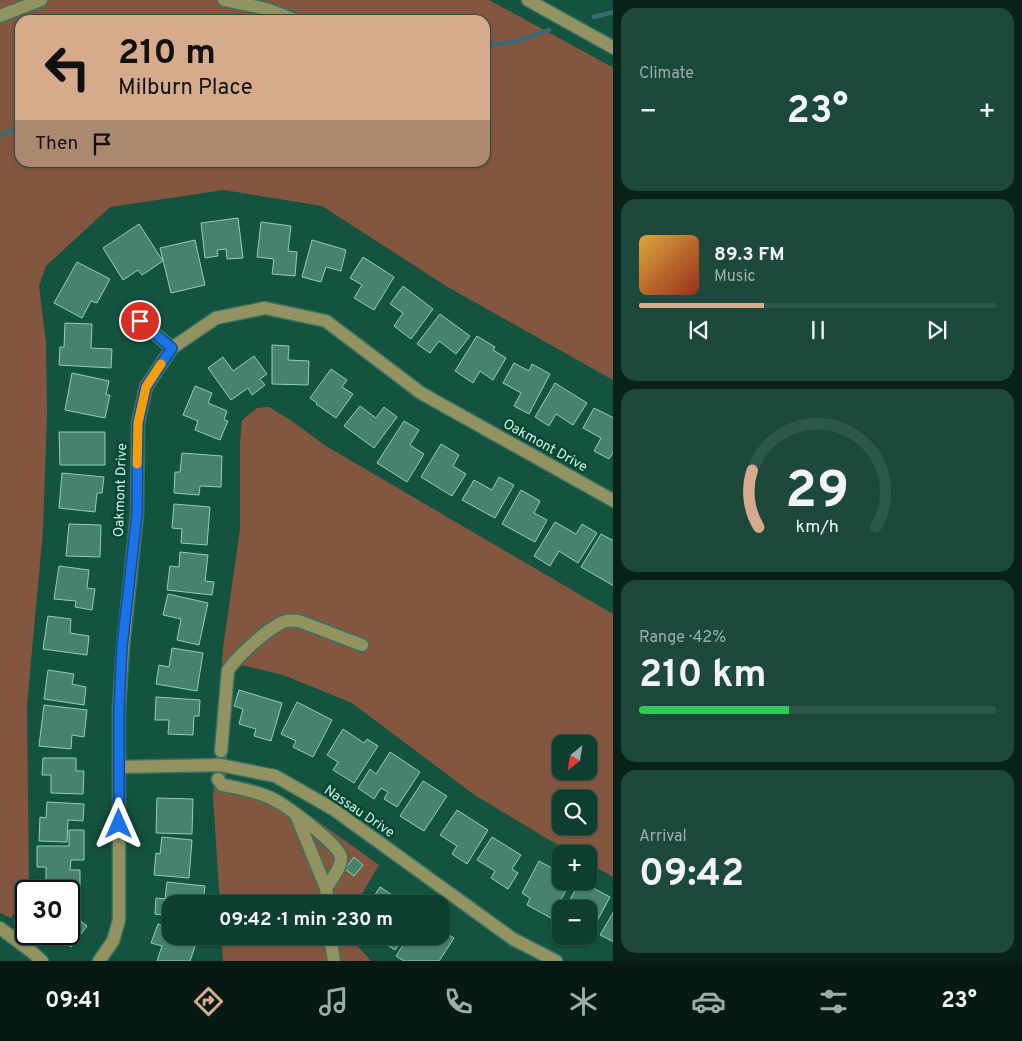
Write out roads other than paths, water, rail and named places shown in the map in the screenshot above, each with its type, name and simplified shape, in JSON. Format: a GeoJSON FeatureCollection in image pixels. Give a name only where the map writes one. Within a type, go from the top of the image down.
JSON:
{"type":"FeatureCollection","features":[{"type":"Feature","properties":{"kind":"street"},"geometry":{"type":"LineString","coordinates":[[0,16],[41,0]]}},
{"type":"Feature","properties":{"kind":"street"},"geometry":{"type":"LineString","coordinates":[[224,0],[267,9],[282,15]]}},
{"type":"Feature","properties":{"kind":"street"},"geometry":{"type":"LineString","coordinates":[[528,0],[613,48]]}},
{"type":"Feature","properties":{"kind":"street","name":"Oakmont Drive"},"geometry":{"type":"LineString","coordinates":[[99,961],[113,941],[118,920],[119,708],[122,647],[137,514],[138,423],[146,387],[172,348],[216,318],[265,308],[326,321],[421,393],[613,501]]}},
{"type":"Feature","properties":{"kind":"street"},"geometry":{"type":"LineString","coordinates":[[140,321],[172,348]]}},
{"type":"Feature","properties":{"kind":"street"},"geometry":{"type":"LineString","coordinates":[[221,751],[228,670],[234,662],[269,631],[283,622],[298,621],[362,645]]}},
{"type":"Feature","properties":{"kind":"street","name":"Nassau Drive"},"geometry":{"type":"LineString","coordinates":[[119,767],[220,765],[275,776],[332,809],[513,939],[556,961]]}},
{"type":"Feature","properties":{"kind":"street"},"geometry":{"type":"LineString","coordinates":[[218,779],[222,785],[266,796],[283,805],[339,851],[341,856],[340,864],[326,888]]}},
{"type":"Feature","properties":{"kind":"street"},"geometry":{"type":"LineString","coordinates":[[295,813],[326,888],[327,895]]}},
{"type":"Feature","properties":{"kind":"street"},"geometry":{"type":"LineString","coordinates":[[0,928],[42,961]]}},
{"type":"Feature","properties":{"kind":"street"},"geometry":{"type":"LineString","coordinates":[[331,945],[334,961]]}},
{"type":"Feature","properties":{"kind":"waterway"},"geometry":{"type":"LineString","coordinates":[[594,17],[613,12]]}},
{"type":"Feature","properties":{"kind":"waterway"},"geometry":{"type":"LineString","coordinates":[[490,44],[514,42],[549,30]]}},
{"type":"Feature","properties":{"kind":"waterway"},"geometry":{"type":"LineString","coordinates":[[0,135],[15,129]]}}]}
